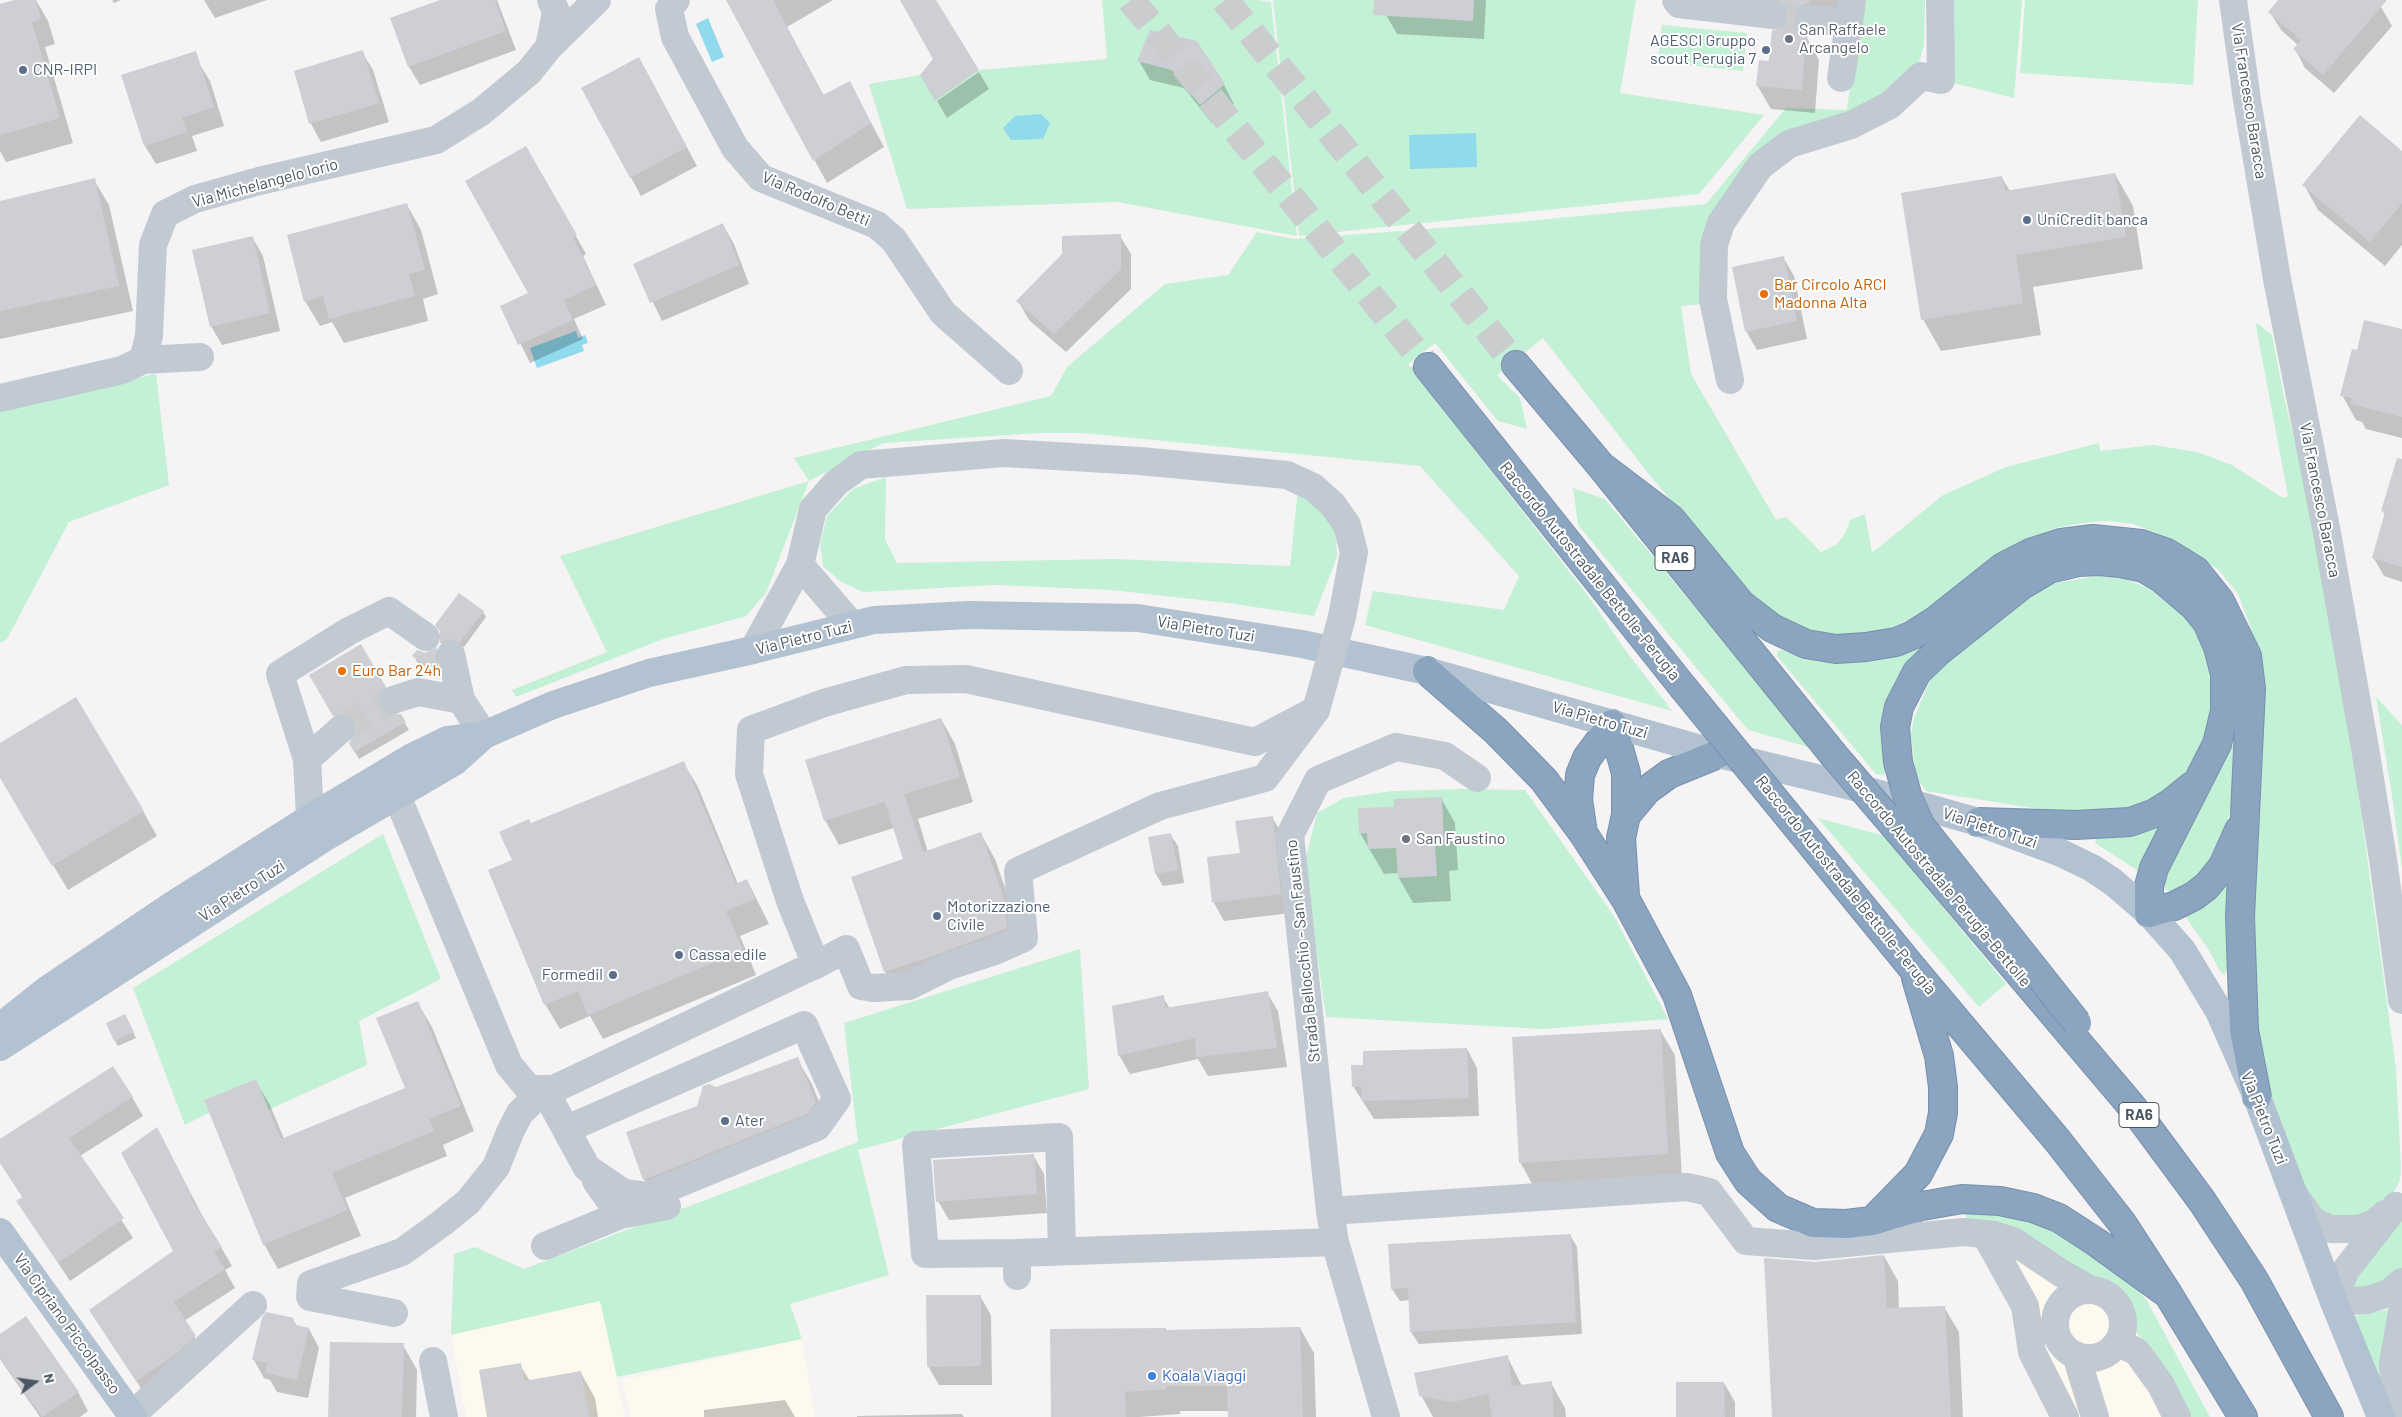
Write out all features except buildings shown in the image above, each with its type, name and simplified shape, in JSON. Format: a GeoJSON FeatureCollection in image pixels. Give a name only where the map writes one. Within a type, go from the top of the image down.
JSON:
{"type":"FeatureCollection","features":[{"type":"Feature","properties":{"kind":"highway","name":"Raccordo Autostradale Perugia-Bettolle"},"geometry":{"type":"LineString","coordinates":[[1516,365],[1601,466],[1832,753],[2134,1109],[2202,1201],[2254,1280],[2298,1357],[2329,1417]]}},
{"type":"Feature","properties":{"kind":"highway","name":"Raccordo Autostradale Bettolle-Perugia"},"geometry":{"type":"LineString","coordinates":[[1428,368],[1682,686],[1914,970],[2057,1140],[2122,1223],[2243,1417]]}},
{"type":"Feature","properties":{"kind":"highway"},"geometry":{"type":"LineString","coordinates":[[1601,466],[1671,519],[1741,604],[1772,628],[1806,644],[1836,649],[1866,647],[1896,642],[1914,635],[1935,622],[2003,567],[2030,553],[2061,543],[2093,539],[2141,544],[2167,553],[2196,572],[2220,600],[2247,656],[2251,689],[2240,917],[2244,1030],[2257,1097]]}},
{"type":"Feature","properties":{"kind":"highway"},"geometry":{"type":"LineString","coordinates":[[2134,1109],[2077,1023],[1920,825],[1908,798],[1898,762],[1895,727],[1899,707],[1917,672],[1939,651],[2036,575],[2064,565],[2099,561],[2144,568],[2161,578],[2194,606],[2206,622],[2223,665],[2226,694],[2222,726],[2217,744],[2154,868],[2149,886],[2149,913],[2174,906],[2194,896],[2207,886],[2223,866],[2246,812]]}},
{"type":"Feature","properties":{"kind":"highway"},"geometry":{"type":"LineString","coordinates":[[1428,671],[1496,731],[1544,780],[1583,833],[1626,900],[1677,995],[1730,1153],[1748,1181],[1778,1208],[1813,1223],[1846,1224],[1872,1221],[1922,1206],[1962,1199],[2000,1201],[2033,1208],[2059,1218],[2168,1294]]}},
{"type":"Feature","properties":{"kind":"highway"},"geometry":{"type":"LineString","coordinates":[[1583,833],[1578,800],[1580,775],[1587,758],[1612,724]]}},
{"type":"Feature","properties":{"kind":"highway"},"geometry":{"type":"LineString","coordinates":[[1612,724],[1626,773],[1626,815],[1622,838],[1626,900]]}},
{"type":"Feature","properties":{"kind":"highway"},"geometry":{"type":"LineString","coordinates":[[1626,815],[1647,790],[1669,774],[1718,754]]}},
{"type":"Feature","properties":{"kind":"highway"},"geometry":{"type":"LineString","coordinates":[[1978,822],[2076,825],[2130,822],[2155,813],[2171,803],[2198,779]]}},
{"type":"Feature","properties":{"kind":"highway"},"geometry":{"type":"LineString","coordinates":[[1872,1221],[1918,1174],[1939,1134],[1943,1113],[1943,1087],[1939,1056],[1914,970]]}},
{"type":"Feature","properties":{"kind":"main road","name":"Via Pietro Tuzi"},"geometry":{"type":"LineString","coordinates":[[0,1027],[48,989],[171,906],[310,818],[412,757],[447,740],[484,735],[553,705],[649,673],[874,620],[968,615],[1138,618],[1302,644],[1428,671],[1718,754],[1858,788],[1978,822],[2059,852],[2092,868],[2113,882],[2149,913],[2182,950],[2219,1011],[2257,1097],[2334,1302],[2380,1417]]}},
{"type":"Feature","properties":{"kind":"main road","name":"Via Pietro Tuzi"},"geometry":{"type":"LineString","coordinates":[[0,1047],[324,838],[454,762],[484,735]]}},
{"type":"Feature","properties":{"kind":"main road","name":"Via Cipriano Piccolpasso"},"geometry":{"type":"LineString","coordinates":[[0,1232],[132,1416]]}},
{"type":"Feature","properties":{"kind":"street","name":"Via Michelangelo Iorio"},"geometry":{"type":"LineString","coordinates":[[143,360],[149,336],[153,245],[165,214],[195,199],[436,140],[481,112],[529,72],[549,47],[556,12],[551,0]]}},
{"type":"Feature","properties":{"kind":"street"},"geometry":{"type":"LineString","coordinates":[[549,47],[597,0]]}},
{"type":"Feature","properties":{"kind":"street","name":"Via Rodolfo Betti"},"geometry":{"type":"LineString","coordinates":[[676,0],[669,8],[674,37],[735,148],[762,178],[877,225],[894,240],[943,313],[1009,371]]}},
{"type":"Feature","properties":{"kind":"street"},"geometry":{"type":"LineString","coordinates":[[1676,0],[1679,4],[1773,15]]}},
{"type":"Feature","properties":{"kind":"street"},"geometry":{"type":"LineString","coordinates":[[1730,380],[1713,299],[1714,245],[1721,223],[1760,166],[1789,144],[1851,125],[1890,105],[1921,76],[1941,80],[1940,0]]}},
{"type":"Feature","properties":{"kind":"street","name":"Via Francesco Baracca"},"geometry":{"type":"LineString","coordinates":[[2233,0],[2247,100],[2274,261],[2327,532],[2365,748],[2383,859],[2402,1000]]}},
{"type":"Feature","properties":{"kind":"street"},"geometry":{"type":"LineString","coordinates":[[1808,19],[1850,11],[1842,78]]}},
{"type":"Feature","properties":{"kind":"street"},"geometry":{"type":"LineString","coordinates":[[0,398],[122,370],[143,360],[200,357]]}},
{"type":"Feature","properties":{"kind":"street"},"geometry":{"type":"LineString","coordinates":[[397,796],[510,1065],[529,1089],[554,1089],[846,949],[862,986],[891,987],[909,986],[949,966],[995,951],[1024,938],[1018,871],[1160,806],[1265,778],[1316,710],[1342,617],[1354,552],[1347,525],[1333,505],[1313,487],[1287,475],[1150,462],[1004,453],[861,465],[836,483],[813,509],[800,565],[753,650]]}},
{"type":"Feature","properties":{"kind":"street"},"geometry":{"type":"LineString","coordinates":[[800,565],[852,626]]}},
{"type":"Feature","properties":{"kind":"street"},"geometry":{"type":"LineString","coordinates":[[310,818],[307,759],[280,674],[349,631],[390,611],[426,637]]}},
{"type":"Feature","properties":{"kind":"street"},"geometry":{"type":"LineString","coordinates":[[452,654],[461,700],[484,735]]}},
{"type":"Feature","properties":{"kind":"street"},"geometry":{"type":"LineString","coordinates":[[816,964],[790,901],[749,774],[751,730],[824,703],[906,680],[966,679],[1255,742],[1316,710]]}},
{"type":"Feature","properties":{"kind":"street"},"geometry":{"type":"LineString","coordinates":[[393,700],[418,692],[461,700]]}},
{"type":"Feature","properties":{"kind":"street"},"geometry":{"type":"LineString","coordinates":[[307,759],[341,729]]}},
{"type":"Feature","properties":{"kind":"street","name":"Strada Bellocchio - San Faustino"},"geometry":{"type":"LineString","coordinates":[[1386,1417],[1335,1242],[1330,1211],[1290,834],[1318,780],[1396,747],[1445,756],[1476,778]]}},
{"type":"Feature","properties":{"kind":"street"},"geometry":{"type":"LineString","coordinates":[[0,1011],[30,994],[48,989]]}},
{"type":"Feature","properties":{"kind":"street"},"geometry":{"type":"LineString","coordinates":[[546,1246],[620,1215],[664,1208],[830,1136],[837,1099],[804,1025],[567,1128]]}},
{"type":"Feature","properties":{"kind":"street"},"geometry":{"type":"LineString","coordinates":[[544,1089],[567,1128],[587,1168],[620,1215]]}},
{"type":"Feature","properties":{"kind":"street"},"geometry":{"type":"LineString","coordinates":[[394,1313],[310,1297],[311,1284],[402,1252],[468,1202],[496,1167],[520,1113],[544,1089]]}},
{"type":"Feature","properties":{"kind":"street"},"geometry":{"type":"LineString","coordinates":[[587,1168],[624,1193],[648,1196],[817,1127],[837,1099]]}},
{"type":"Feature","properties":{"kind":"street"},"geometry":{"type":"LineString","coordinates":[[1062,1251],[1059,1137],[916,1145],[925,1254],[1017,1264],[1062,1251],[1335,1242]]}},
{"type":"Feature","properties":{"kind":"street"},"geometry":{"type":"LineString","coordinates":[[1330,1211],[1687,1187],[1709,1192],[1746,1241],[1814,1246],[1964,1232],[1985,1234],[2013,1241],[2032,1255],[2091,1290],[2103,1293],[2112,1299],[2120,1308],[2123,1320],[2122,1332],[2118,1342],[2111,1350],[2101,1356],[2091,1358],[2076,1355],[2062,1345],[2057,1336],[2056,1314],[2046,1275],[2032,1255]]}},
{"type":"Feature","properties":{"kind":"street"},"geometry":{"type":"LineString","coordinates":[[2294,1195],[2313,1221],[2330,1229],[2358,1230],[2373,1224],[2399,1202]]}},
{"type":"Feature","properties":{"kind":"street"},"geometry":{"type":"LineString","coordinates":[[2399,1202],[2345,1271],[2334,1302],[2367,1300],[2389,1293],[2402,1282]]}},
{"type":"Feature","properties":{"kind":"street"},"geometry":{"type":"LineString","coordinates":[[1985,1234],[2025,1306],[2032,1352],[2065,1417]]}},
{"type":"Feature","properties":{"kind":"street"},"geometry":{"type":"LineString","coordinates":[[2056,1314],[2061,1304],[2069,1296],[2080,1291],[2091,1290]]}},
{"type":"Feature","properties":{"kind":"street"},"geometry":{"type":"LineString","coordinates":[[132,1416],[253,1305]]}},
{"type":"Feature","properties":{"kind":"street"},"geometry":{"type":"LineString","coordinates":[[2399,1417],[2395,1398],[2393,1363],[2402,1312]]}},
{"type":"Feature","properties":{"kind":"street"},"geometry":{"type":"LineString","coordinates":[[2118,1342],[2137,1352],[2161,1385],[2177,1417]]}},
{"type":"Feature","properties":{"kind":"street"},"geometry":{"type":"LineString","coordinates":[[2076,1355],[2094,1417]]}},
{"type":"Feature","properties":{"kind":"street"},"geometry":{"type":"LineString","coordinates":[[433,1361],[444,1417]]}},
{"type":"Feature","properties":{"kind":"shaded area"},"geometry":{"type":"Polygon","coordinates":[[[1962,1210],[2147,1301],[2210,1417],[2060,1417],[2061,1392],[1962,1210]]]}},
{"type":"Feature","properties":{"kind":"shaded area"},"geometry":{"type":"Polygon","coordinates":[[[601,1300],[625,1417],[466,1417],[451,1335],[601,1300]]]}},
{"type":"Feature","properties":{"kind":"shaded area"},"geometry":{"type":"Polygon","coordinates":[[[802,1339],[815,1417],[630,1417],[622,1380],[802,1339]]]}},
{"type":"Feature","properties":{"kind":"green space"},"geometry":{"type":"Polygon","coordinates":[[[1102,0],[1257,0],[1271,2],[1297,236],[1118,202],[907,209],[869,84],[920,75],[1107,59],[1102,0]]]}},
{"type":"Feature","properties":{"kind":"green space"},"geometry":{"type":"Polygon","coordinates":[[[1273,0],[1636,0],[1620,93],[1764,115],[1699,194],[1299,236],[1273,0]]]}},
{"type":"Feature","properties":{"kind":"green space"},"geometry":{"type":"Polygon","coordinates":[[[1861,0],[1925,0],[1924,46],[1917,68],[1890,96],[1755,161],[1704,304],[1681,306],[1691,374],[1776,520],[1786,517],[1821,552],[1837,544],[1845,534],[1850,520],[1865,514],[1872,553],[1943,495],[2006,467],[2099,443],[2100,451],[2153,445],[2197,452],[2232,465],[2283,498],[2288,496],[2256,326],[2257,323],[2272,335],[2284,397],[2307,493],[2356,776],[2396,1069],[2400,1180],[2390,1200],[2358,1219],[2334,1217],[2325,1213],[2305,1189],[2264,1081],[2248,973],[2262,672],[2251,628],[2238,594],[2219,570],[2175,540],[2133,524],[2110,521],[2059,527],[2004,550],[1953,591],[1912,618],[1891,628],[1855,637],[1808,633],[1758,605],[1648,473],[1543,338],[1497,375],[1520,398],[1527,429],[1498,421],[1435,343],[1408,364],[1589,597],[1623,647],[1672,711],[1365,625],[1373,591],[1504,610],[1519,576],[1420,466],[1082,433],[1039,433],[883,443],[809,481],[794,458],[1051,396],[1067,367],[1165,284],[1228,275],[1257,232],[1294,239],[1506,223],[1706,204],[1786,108],[1847,110],[1861,0]]]}},
{"type":"Feature","properties":{"kind":"green space"},"geometry":{"type":"Polygon","coordinates":[[[1940,0],[2022,0],[2014,98],[1941,80],[1940,0]]]}},
{"type":"Feature","properties":{"kind":"green space"},"geometry":{"type":"Polygon","coordinates":[[[2025,0],[2198,0],[2193,85],[2020,73],[2025,0]]]}},
{"type":"Feature","properties":{"kind":"green space"},"geometry":{"type":"Polygon","coordinates":[[[1662,25],[1747,33],[1743,71],[1658,62],[1662,25]]]}},
{"type":"Feature","properties":{"kind":"green space"},"geometry":{"type":"Polygon","coordinates":[[[156,374],[169,485],[69,522],[7,639],[0,643],[0,407],[156,374]]]}},
{"type":"Feature","properties":{"kind":"green space"},"geometry":{"type":"Polygon","coordinates":[[[886,477],[885,539],[897,563],[1114,559],[1290,566],[1298,489],[1323,506],[1336,532],[1337,557],[1314,616],[1228,603],[1112,590],[996,585],[863,592],[840,581],[823,566],[820,544],[827,516],[853,489],[886,477]]]}},
{"type":"Feature","properties":{"kind":"green space"},"geometry":{"type":"Polygon","coordinates":[[[809,481],[766,593],[746,616],[663,639],[516,697],[512,690],[607,652],[560,556],[809,481]]]}},
{"type":"Feature","properties":{"kind":"green space"},"geometry":{"type":"Polygon","coordinates":[[[1573,488],[1605,499],[1812,748],[1748,730],[1578,525],[1573,488]]]}},
{"type":"Feature","properties":{"kind":"green space"},"geometry":{"type":"Polygon","coordinates":[[[2089,547],[2132,552],[2167,566],[2181,574],[2207,599],[2218,615],[2235,651],[2240,670],[2242,690],[2238,767],[2230,811],[2223,835],[2218,850],[2201,876],[2190,886],[2174,893],[2166,890],[2163,883],[2166,872],[2220,764],[2231,737],[2236,696],[2232,666],[2220,630],[2208,611],[2173,576],[2140,559],[2104,552],[2064,557],[2019,576],[1937,639],[1913,661],[1891,696],[1882,738],[1887,768],[1884,775],[1876,774],[1777,656],[1777,652],[1781,650],[1813,659],[1859,661],[1905,650],[1928,637],[2016,568],[2047,555],[2089,547]]]}},
{"type":"Feature","properties":{"kind":"green space"},"geometry":{"type":"Polygon","coordinates":[[[2096,576],[2120,577],[2150,589],[2181,612],[2192,624],[2199,637],[2209,665],[2213,699],[2211,715],[2198,758],[2188,771],[2175,786],[2138,809],[2070,814],[1926,791],[1916,777],[1911,736],[1914,718],[1932,675],[2023,601],[2052,584],[2096,576]]]}},
{"type":"Feature","properties":{"kind":"green space"},"geometry":{"type":"Polygon","coordinates":[[[2376,697],[2402,725],[2402,869],[2392,796],[2376,697]]]}},
{"type":"Feature","properties":{"kind":"green space"},"geometry":{"type":"Polygon","coordinates":[[[1525,790],[1614,916],[1668,1019],[1543,1029],[1326,1017],[1304,865],[1317,813],[1344,798],[1393,791],[1525,790]]]}},
{"type":"Feature","properties":{"kind":"green space"},"geometry":{"type":"Polygon","coordinates":[[[1818,818],[1885,836],[2006,984],[1979,1007],[1818,818]]]}},
{"type":"Feature","properties":{"kind":"green space"},"geometry":{"type":"Polygon","coordinates":[[[2160,825],[2161,827],[2140,872],[2095,843],[2096,839],[2100,837],[2123,836],[2160,825]]]}},
{"type":"Feature","properties":{"kind":"green space"},"geometry":{"type":"Polygon","coordinates":[[[383,834],[441,979],[359,1021],[367,1065],[268,1110],[256,1079],[204,1100],[209,1113],[185,1125],[133,988],[383,834]]]}},
{"type":"Feature","properties":{"kind":"green space"},"geometry":{"type":"Polygon","coordinates":[[[2234,865],[2227,903],[2228,967],[2225,974],[2221,973],[2208,949],[2183,913],[2234,865]]]}},
{"type":"Feature","properties":{"kind":"green space"},"geometry":{"type":"Polygon","coordinates":[[[1080,949],[1089,1089],[858,1150],[889,1275],[790,1304],[802,1339],[617,1377],[600,1301],[451,1335],[454,1254],[475,1247],[524,1269],[858,1142],[844,1023],[1080,949]]]}},
{"type":"Feature","properties":{"kind":"green space"},"geometry":{"type":"Polygon","coordinates":[[[1962,1210],[2017,1213],[2082,1245],[2124,1274],[2147,1301],[2210,1417],[2188,1417],[2155,1353],[2133,1329],[2126,1294],[2054,1257],[1970,1224],[1962,1210]]]}},
{"type":"Feature","properties":{"kind":"green space"},"geometry":{"type":"Polygon","coordinates":[[[2402,1218],[2402,1273],[2390,1282],[2355,1289],[2353,1284],[2402,1218]]]}},
{"type":"Feature","properties":{"kind":"green space"},"geometry":{"type":"Polygon","coordinates":[[[2390,1309],[2386,1398],[2350,1317],[2390,1309]]]}},
{"type":"Feature","properties":{"kind":"water"},"geometry":{"type":"Polygon","coordinates":[[[708,18],[724,57],[712,62],[696,24],[708,18]]]}},
{"type":"Feature","properties":{"kind":"water"},"geometry":{"type":"Polygon","coordinates":[[[1041,114],[1050,123],[1043,139],[1011,140],[1003,128],[1015,116],[1041,114]]]}},
{"type":"Feature","properties":{"kind":"water"},"geometry":{"type":"Polygon","coordinates":[[[1476,133],[1477,167],[1410,169],[1409,135],[1476,133]]]}},
{"type":"Feature","properties":{"kind":"water"},"geometry":{"type":"Polygon","coordinates":[[[576,331],[578,338],[585,335],[588,343],[582,345],[584,351],[537,368],[530,348],[576,331]]]}},
{"type":"Feature","properties":{"kind":"tunnel"},"geometry":{"type":"LineString","coordinates":[[1131,0],[1428,367]]}},
{"type":"Feature","properties":{"kind":"tunnel"},"geometry":{"type":"LineString","coordinates":[[1225,0],[1516,365]]}},
{"type":"Feature","properties":{"kind":"tunnel"},"geometry":{"type":"LineString","coordinates":[[1773,15],[1808,19]]}},
{"type":"Feature","properties":{"kind":"tunnel"},"geometry":{"type":"LineString","coordinates":[[341,729],[393,700]]}},
{"type":"Feature","properties":{"kind":"place","name":"San Raffaele Arcangelo"},"geometry":{"type":"Point","coordinates":[1789,39]}},
{"type":"Feature","properties":{"kind":"place","name":"AGESCI Gruppo scout Perugia 7"},"geometry":{"type":"Point","coordinates":[1766,50]}},
{"type":"Feature","properties":{"kind":"place","name":"CNR-IRPI"},"geometry":{"type":"Point","coordinates":[23,70]}},
{"type":"Feature","properties":{"kind":"place","name":"UniCredit banca"},"geometry":{"type":"Point","coordinates":[2027,220]}},
{"type":"Feature","properties":{"kind":"place","name":"Bar Circolo ARCI Madonna Alta"},"geometry":{"type":"Point","coordinates":[1764,294]}},
{"type":"Feature","properties":{"kind":"place","name":"Euro Bar 24h"},"geometry":{"type":"Point","coordinates":[342,671]}},
{"type":"Feature","properties":{"kind":"place","name":"San Faustino"},"geometry":{"type":"Point","coordinates":[1406,839]}},
{"type":"Feature","properties":{"kind":"place","name":"Motorizzazione Civile"},"geometry":{"type":"Point","coordinates":[937,916]}},
{"type":"Feature","properties":{"kind":"place","name":"Cassa edile"},"geometry":{"type":"Point","coordinates":[679,955]}},
{"type":"Feature","properties":{"kind":"place","name":"Formedil"},"geometry":{"type":"Point","coordinates":[613,975]}},
{"type":"Feature","properties":{"kind":"place","name":"Ater"},"geometry":{"type":"Point","coordinates":[725,1121]}},
{"type":"Feature","properties":{"kind":"place","name":"Koala Viaggi"},"geometry":{"type":"Point","coordinates":[1152,1376]}}]}
